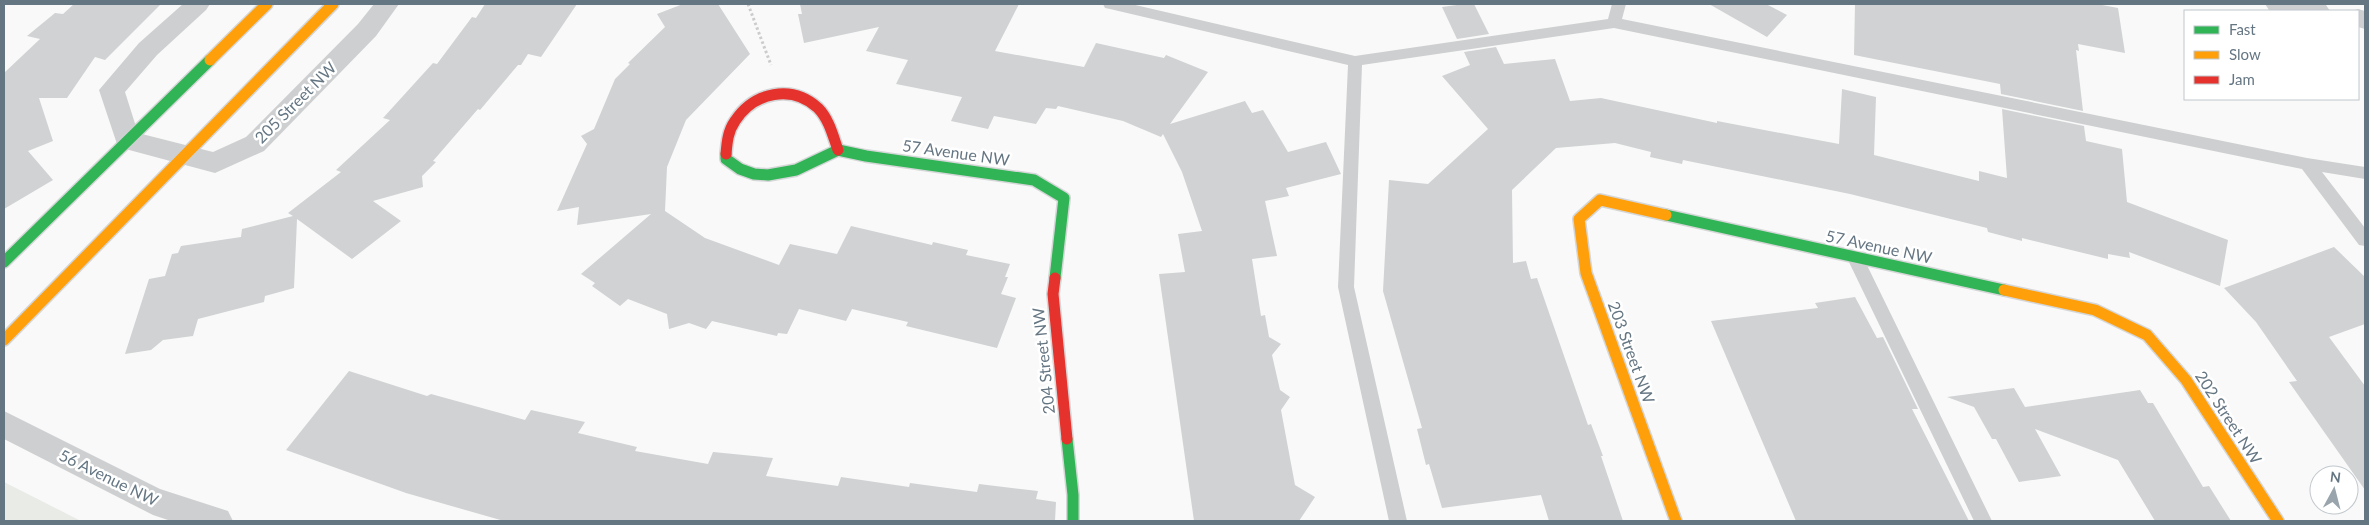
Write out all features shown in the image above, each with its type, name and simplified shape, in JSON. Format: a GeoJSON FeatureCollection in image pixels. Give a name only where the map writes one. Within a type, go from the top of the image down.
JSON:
{"type":"FeatureCollection","features":[{"type":"Feature","properties":{"kind":"street"},"geometry":{"type":"LineString","coordinates":[[127,140],[112,90],[148,49],[198,4]]}},
{"type":"Feature","properties":{"kind":"street"},"geometry":{"type":"LineString","coordinates":[[4,262],[267,4]]}},
{"type":"Feature","properties":{"kind":"street"},"geometry":{"type":"LineString","coordinates":[[4,340],[333,4]]}},
{"type":"Feature","properties":{"kind":"street","name":"205 Street NW"},"geometry":{"type":"LineString","coordinates":[[127,140],[215,163],[255,144],[367,30],[387,4]]}},
{"type":"Feature","properties":{"kind":"street"},"geometry":{"type":"LineString","coordinates":[[2277,4],[2312,10]]}},
{"type":"Feature","properties":{"kind":"street"},"geometry":{"type":"LineString","coordinates":[[782,94],[796,95],[816,105],[827,122],[838,150],[808,167],[787,174],[762,176],[737,169],[726,159],[725,142],[730,127],[757,98],[782,94]]}},
{"type":"Feature","properties":{"kind":"street","name":"57 Avenue NW"},"geometry":{"type":"LineString","coordinates":[[838,150],[866,156],[1034,180],[1064,198]]}},
{"type":"Feature","properties":{"kind":"street","name":"204 Street NW"},"geometry":{"type":"LineString","coordinates":[[1064,198],[1053,294],[1074,521]]}},
{"type":"Feature","properties":{"kind":"street","name":"57 Avenue NW"},"geometry":{"type":"LineString","coordinates":[[1600,200],[2095,310],[2146,335]]}},
{"type":"Feature","properties":{"kind":"street","name":"203 Street NW"},"geometry":{"type":"LineString","coordinates":[[1600,200],[1578,219],[1586,273],[1676,521]]}},
{"type":"Feature","properties":{"kind":"street","name":"202 Street NW"},"geometry":{"type":"LineString","coordinates":[[2146,335],[2186,380],[2278,521]]}},
{"type":"Feature","properties":{"kind":"street","name":"56 Avenue NW"},"geometry":{"type":"LineString","coordinates":[[4,424],[153,500],[217,521]]}},
{"type":"Feature","properties":{"kind":"lane"},"geometry":{"type":"LineString","coordinates":[[1110,4],[1355,61],[1614,23],[2306,164],[2365,173]]}},
{"type":"Feature","properties":{"kind":"lane"},"geometry":{"type":"LineString","coordinates":[[1614,23],[1619,4]]}},
{"type":"Feature","properties":{"kind":"lane"},"geometry":{"type":"LineString","coordinates":[[1355,61],[1346,287],[1398,521]]}},
{"type":"Feature","properties":{"kind":"lane"},"geometry":{"type":"LineString","coordinates":[[2306,164],[2365,240]]}},
{"type":"Feature","properties":{"kind":"lane"},"geometry":{"type":"LineString","coordinates":[[1855,258],[1983,521]]}},
{"type":"Feature","properties":{"kind":"path"},"geometry":{"type":"LineString","coordinates":[[748,4],[782,94]]}},
{"type":"Feature","properties":{"kind":"shaded area"},"geometry":{"type":"Polygon","coordinates":[[[4,482],[81,521],[4,521],[4,482]]]}},
{"type":"Feature","properties":{"kind":"building"},"geometry":{"type":"Polygon","coordinates":[[[74,4],[161,4],[105,60],[95,57],[67,98],[39,98],[53,141],[28,151],[53,180],[4,209],[4,73],[40,39],[27,36],[55,13],[63,14],[74,4]]]}},
{"type":"Feature","properties":{"kind":"building"},"geometry":{"type":"Polygon","coordinates":[[[485,4],[577,4],[541,57],[528,54],[521,65],[518,65],[433,161],[436,162],[422,176],[423,187],[373,201],[401,221],[352,259],[297,219],[294,288],[265,296],[264,302],[198,319],[193,336],[163,340],[151,350],[125,354],[149,279],[165,276],[172,254],[178,253],[181,246],[241,237],[242,229],[293,216],[288,213],[341,172],[336,170],[390,120],[383,118],[433,63],[437,64],[472,17],[476,18],[485,4]]]}},
{"type":"Feature","properties":{"kind":"building"},"geometry":{"type":"Polygon","coordinates":[[[683,4],[718,4],[750,54],[686,120],[667,167],[665,211],[705,238],[779,265],[790,244],[837,254],[851,226],[932,245],[933,242],[968,250],[966,255],[1010,264],[1005,277],[1008,277],[1001,294],[1016,298],[997,348],[906,326],[908,322],[852,309],[846,321],[799,309],[787,334],[778,333],[777,336],[712,321],[706,329],[689,323],[669,329],[667,314],[628,299],[620,306],[592,286],[595,283],[581,274],[651,214],[577,225],[579,207],[557,211],[587,144],[581,136],[594,129],[615,79],[630,64],[628,63],[665,27],[657,14],[683,4]]]}},
{"type":"Feature","properties":{"kind":"building"},"geometry":{"type":"Polygon","coordinates":[[[800,4],[1019,4],[995,51],[1084,67],[1096,43],[1164,58],[1166,55],[1208,72],[1170,124],[1245,101],[1252,113],[1263,110],[1288,152],[1326,142],[1341,174],[1286,188],[1289,196],[1265,201],[1277,256],[1252,259],[1261,316],[1265,315],[1269,337],[1281,344],[1272,355],[1280,390],[1290,397],[1281,410],[1295,485],[1315,497],[1299,521],[1194,521],[1159,274],[1185,272],[1178,234],[1202,231],[1182,172],[1163,134],[1161,137],[1123,121],[1058,106],[1056,109],[1046,108],[1036,124],[994,116],[988,129],[951,121],[962,97],[896,84],[908,60],[866,51],[879,27],[804,43],[798,14],[802,14],[800,4]]]}},
{"type":"Feature","properties":{"kind":"building"},"geometry":{"type":"Polygon","coordinates":[[[1474,4],[1489,34],[1457,39],[1442,7],[1474,4]]]}},
{"type":"Feature","properties":{"kind":"building"},"geometry":{"type":"Polygon","coordinates":[[[1709,4],[1766,4],[1787,15],[1767,37],[1709,4]]]}},
{"type":"Feature","properties":{"kind":"building"},"geometry":{"type":"Polygon","coordinates":[[[1855,4],[2097,4],[2118,8],[2125,53],[2078,44],[2079,51],[2076,50],[2083,111],[2001,94],[2000,84],[1854,55],[1855,4]]]}},
{"type":"Feature","properties":{"kind":"building"},"geometry":{"type":"Polygon","coordinates":[[[1496,47],[1504,64],[1555,59],[1570,101],[1601,98],[1717,123],[1717,121],[1839,144],[1842,89],[1876,97],[1874,155],[1979,181],[1979,171],[2007,178],[2002,109],[2084,126],[2086,141],[2122,149],[2127,202],[2228,240],[2220,286],[2129,252],[2130,258],[2108,254],[2108,259],[2022,238],[2022,241],[1988,232],[1987,228],[1850,194],[1683,160],[1682,164],[1650,157],[1651,152],[1615,143],[1556,148],[1512,190],[1513,263],[1526,261],[1531,279],[1537,278],[1588,425],[1591,424],[1603,456],[1601,456],[1623,521],[1549,521],[1541,495],[1442,508],[1429,464],[1426,465],[1417,429],[1422,428],[1383,291],[1389,180],[1428,184],[1488,129],[1442,76],[1470,65],[1464,52],[1496,47]]]}},
{"type":"Feature","properties":{"kind":"building"},"geometry":{"type":"Polygon","coordinates":[[[2334,247],[2365,277],[2365,324],[2329,337],[2365,386],[2365,490],[2359,481],[2359,465],[2347,465],[2289,382],[2297,381],[2256,322],[2224,288],[2334,247]]]}},
{"type":"Feature","properties":{"kind":"building"},"geometry":{"type":"Polygon","coordinates":[[[1855,297],[1877,338],[1883,337],[1918,409],[1912,409],[1969,521],[1796,521],[1711,321],[1818,308],[1815,303],[1855,297]]]}},
{"type":"Feature","properties":{"kind":"building"},"geometry":{"type":"Polygon","coordinates":[[[349,371],[427,396],[431,394],[525,420],[531,410],[585,422],[578,433],[637,447],[635,451],[708,464],[713,452],[773,458],[766,476],[838,486],[841,477],[909,487],[910,483],[977,492],[979,484],[1038,491],[1036,499],[1056,502],[1055,521],[504,521],[406,493],[286,450],[349,371]]]}},
{"type":"Feature","properties":{"kind":"building"},"geometry":{"type":"Polygon","coordinates":[[[2014,388],[2025,407],[2140,390],[2148,403],[2153,403],[2203,487],[2209,486],[2231,521],[2155,521],[2118,460],[2035,429],[2061,476],[2019,482],[1996,439],[1992,439],[1974,407],[1947,397],[2014,388]]]}},
{"type":"Feature","properties":{"kind":"traffic: fast"},"geometry":{"type":"LineString","coordinates":[[4,262],[210,60]]}},
{"type":"Feature","properties":{"kind":"traffic: fast"},"geometry":{"type":"LineString","coordinates":[[726,154],[726,159],[740,169],[754,174],[768,175],[796,170],[838,150],[866,156],[1034,180],[1064,198],[1055,278]]}},
{"type":"Feature","properties":{"kind":"traffic: fast"},"geometry":{"type":"LineString","coordinates":[[1666,215],[2004,290]]}},
{"type":"Feature","properties":{"kind":"traffic: fast"},"geometry":{"type":"LineString","coordinates":[[1067,439],[1073,495],[1073,521]]}},
{"type":"Feature","properties":{"kind":"traffic: slow"},"geometry":{"type":"LineString","coordinates":[[210,60],[267,4]]}},
{"type":"Feature","properties":{"kind":"traffic: slow"},"geometry":{"type":"LineString","coordinates":[[4,340],[333,4]]}},
{"type":"Feature","properties":{"kind":"traffic: slow"},"geometry":{"type":"LineString","coordinates":[[1666,215],[1600,200],[1579,219],[1586,273],[1676,521]]}},
{"type":"Feature","properties":{"kind":"traffic: slow"},"geometry":{"type":"LineString","coordinates":[[2004,290],[2095,310],[2147,335],[2186,380],[2278,521]]}},
{"type":"Feature","properties":{"kind":"traffic: jam"},"geometry":{"type":"LineString","coordinates":[[726,154],[728,137],[734,122],[744,109],[757,100],[772,94],[788,93],[804,98],[822,112],[828,122],[838,150]]}},
{"type":"Feature","properties":{"kind":"traffic: jam"},"geometry":{"type":"LineString","coordinates":[[1055,278],[1053,294],[1067,439]]}}]}
